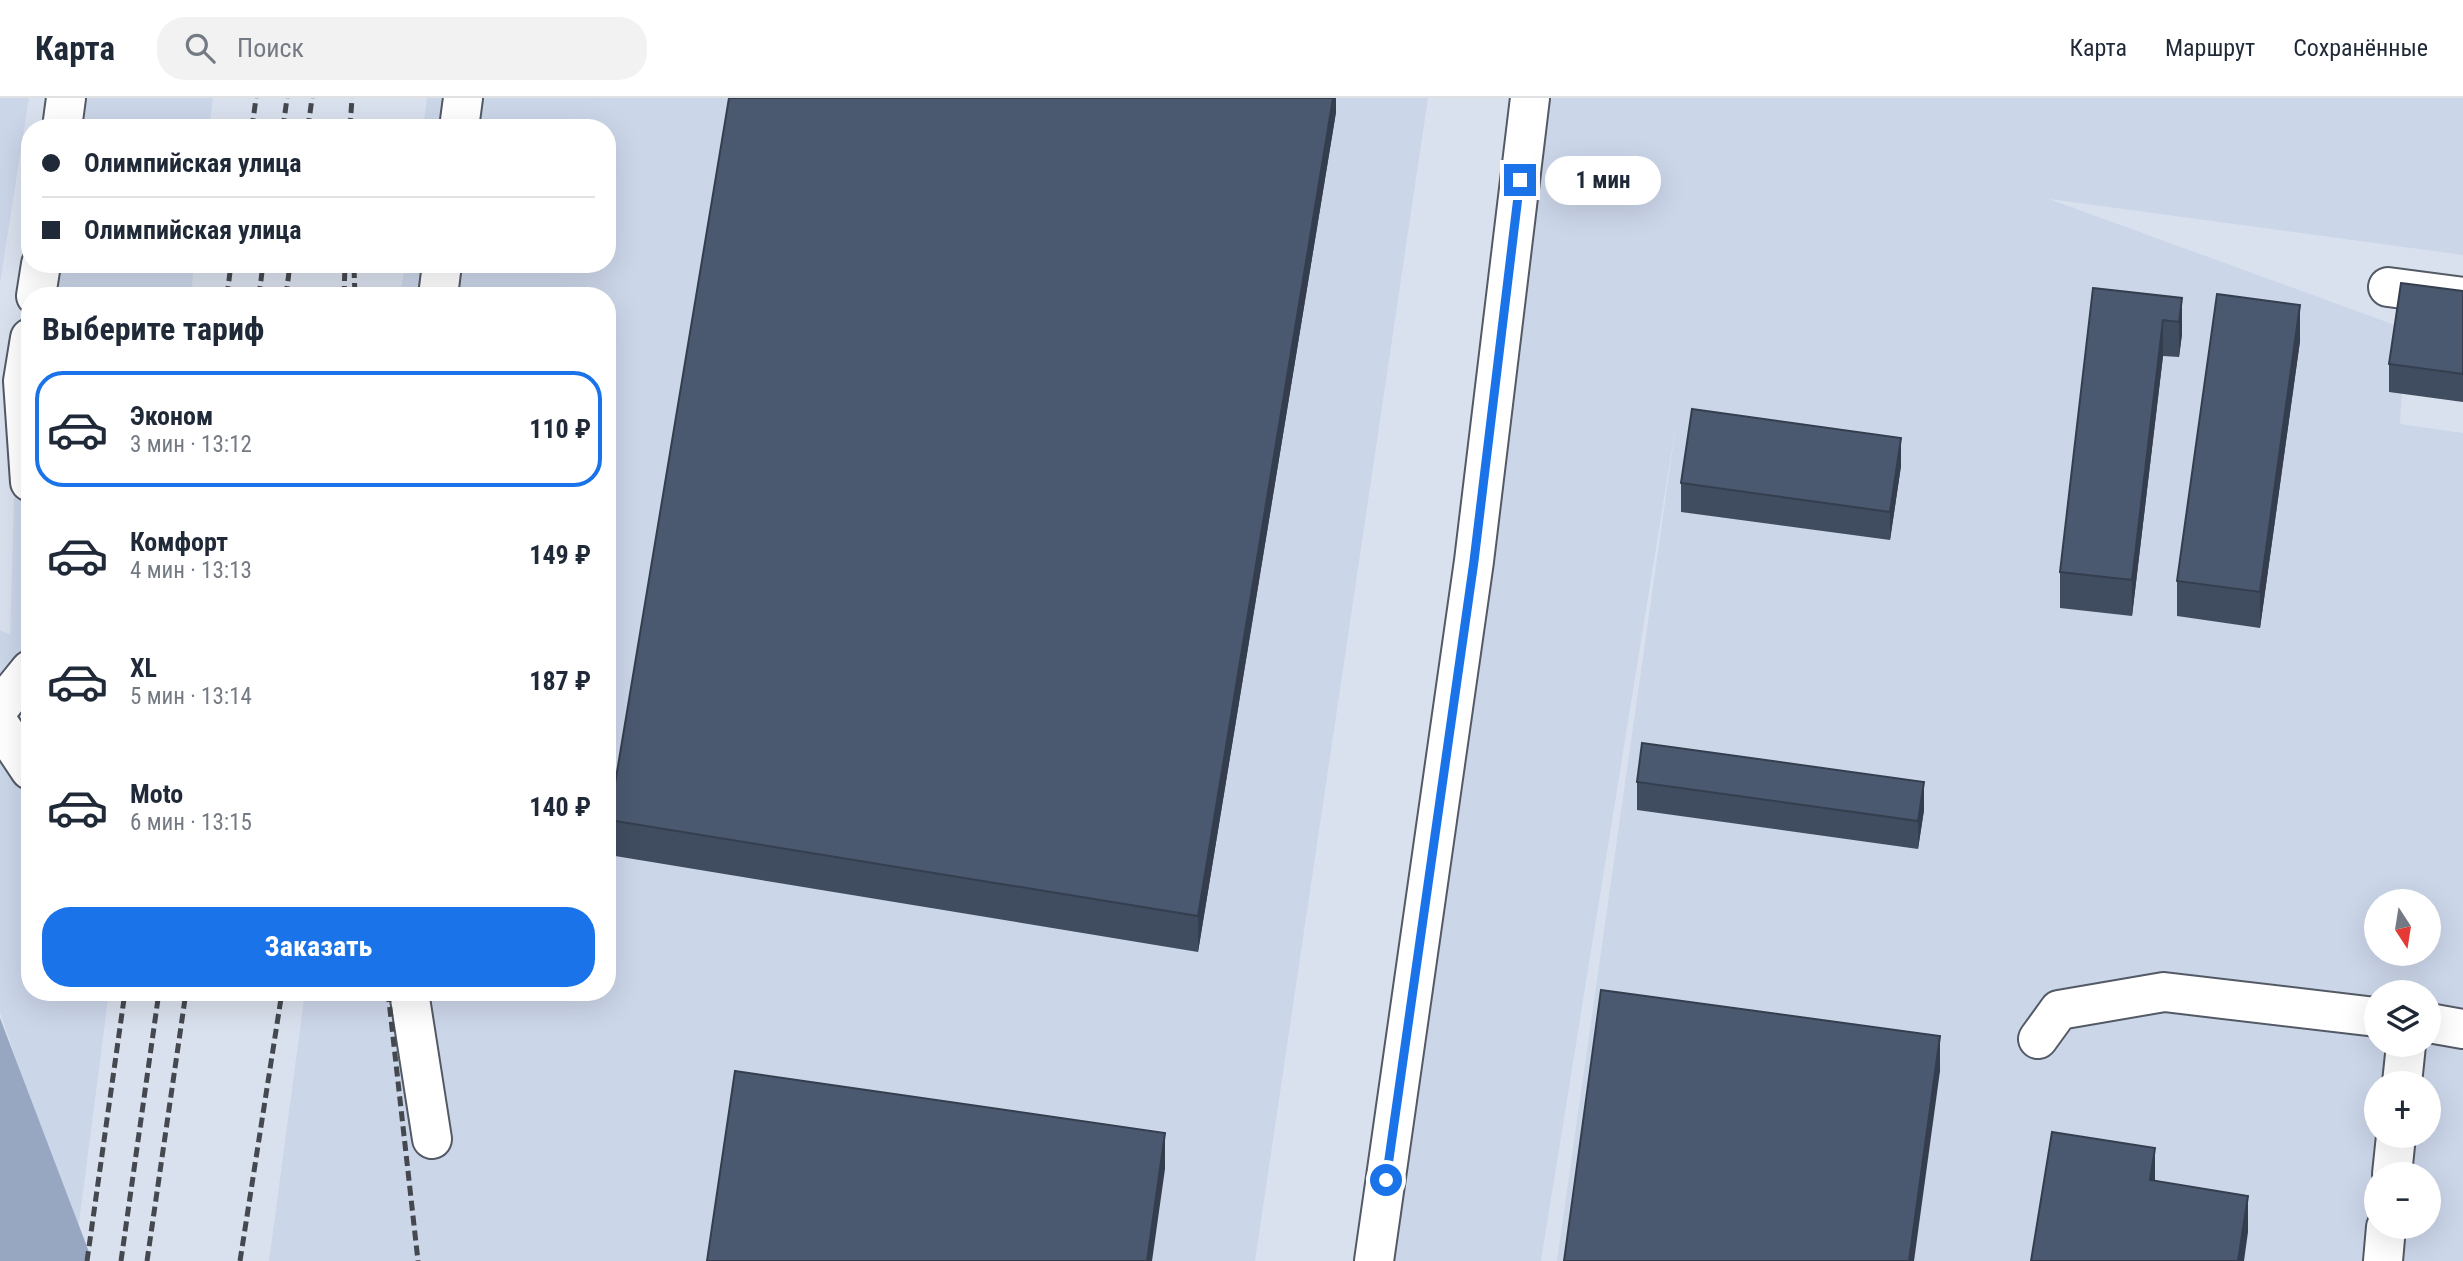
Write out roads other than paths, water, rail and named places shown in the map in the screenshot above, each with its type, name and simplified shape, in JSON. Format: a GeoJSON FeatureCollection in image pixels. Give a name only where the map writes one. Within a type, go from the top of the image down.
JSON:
{"type":"FeatureCollection","features":[{"type":"Feature","properties":{"kind":"street"},"geometry":{"type":"LineString","coordinates":[[63,119],[66,98]]}},
{"type":"Feature","properties":{"kind":"street"},"geometry":{"type":"LineString","coordinates":[[460,119],[463,98]]}},
{"type":"Feature","properties":{"kind":"street"},"geometry":{"type":"LineString","coordinates":[[1374,1261],[1474,561],[1530,98]]}},
{"type":"Feature","properties":{"kind":"street"},"geometry":{"type":"LineString","coordinates":[[2388,287],[2463,297]]}},
{"type":"Feature","properties":{"kind":"street"},"geometry":{"type":"LineString","coordinates":[[0,707],[21,681]]}},
{"type":"Feature","properties":{"kind":"street"},"geometry":{"type":"LineString","coordinates":[[0,724],[21,756]]}},
{"type":"Feature","properties":{"kind":"street"},"geometry":{"type":"LineString","coordinates":[[2038,1040],[2059,1010],[2164,992],[2364,1016]]}},
{"type":"Feature","properties":{"kind":"street"},"geometry":{"type":"LineString","coordinates":[[410,1001],[432,1139]]}},
{"type":"Feature","properties":{"kind":"street"},"geometry":{"type":"LineString","coordinates":[[2441,1025],[2463,1029]]}},
{"type":"Feature","properties":{"kind":"street"},"geometry":{"type":"LineString","coordinates":[[2383,1261],[2385,1239]]}},
{"type":"Feature","properties":{"kind":"railway"},"geometry":{"type":"LineString","coordinates":[[253,119],[256,98]]}},
{"type":"Feature","properties":{"kind":"railway"},"geometry":{"type":"LineString","coordinates":[[284,119],[287,98]]}},
{"type":"Feature","properties":{"kind":"railway"},"geometry":{"type":"LineString","coordinates":[[309,119],[312,98]]}},
{"type":"Feature","properties":{"kind":"railway"},"geometry":{"type":"LineString","coordinates":[[351,119],[352,98]]}},
{"type":"Feature","properties":{"kind":"railway"},"geometry":{"type":"LineString","coordinates":[[228,287],[230,273]]}},
{"type":"Feature","properties":{"kind":"railway"},"geometry":{"type":"LineString","coordinates":[[260,287],[262,273]]}},
{"type":"Feature","properties":{"kind":"railway"},"geometry":{"type":"LineString","coordinates":[[287,287],[289,273]]}},
{"type":"Feature","properties":{"kind":"railway"},"geometry":{"type":"LineString","coordinates":[[344,287],[345,273]]}},
{"type":"Feature","properties":{"kind":"railway"},"geometry":{"type":"LineString","coordinates":[[354,273],[355,287]]}},
{"type":"Feature","properties":{"kind":"railway"},"geometry":{"type":"LineString","coordinates":[[87,1261],[124,1001]]}},
{"type":"Feature","properties":{"kind":"railway"},"geometry":{"type":"LineString","coordinates":[[121,1261],[158,1001]]}},
{"type":"Feature","properties":{"kind":"railway"},"geometry":{"type":"LineString","coordinates":[[147,1261],[185,1001]]}},
{"type":"Feature","properties":{"kind":"railway"},"geometry":{"type":"LineString","coordinates":[[240,1261],[281,1001]]}},
{"type":"Feature","properties":{"kind":"railway"},"geometry":{"type":"LineString","coordinates":[[389,1001],[418,1261]]}}]}
